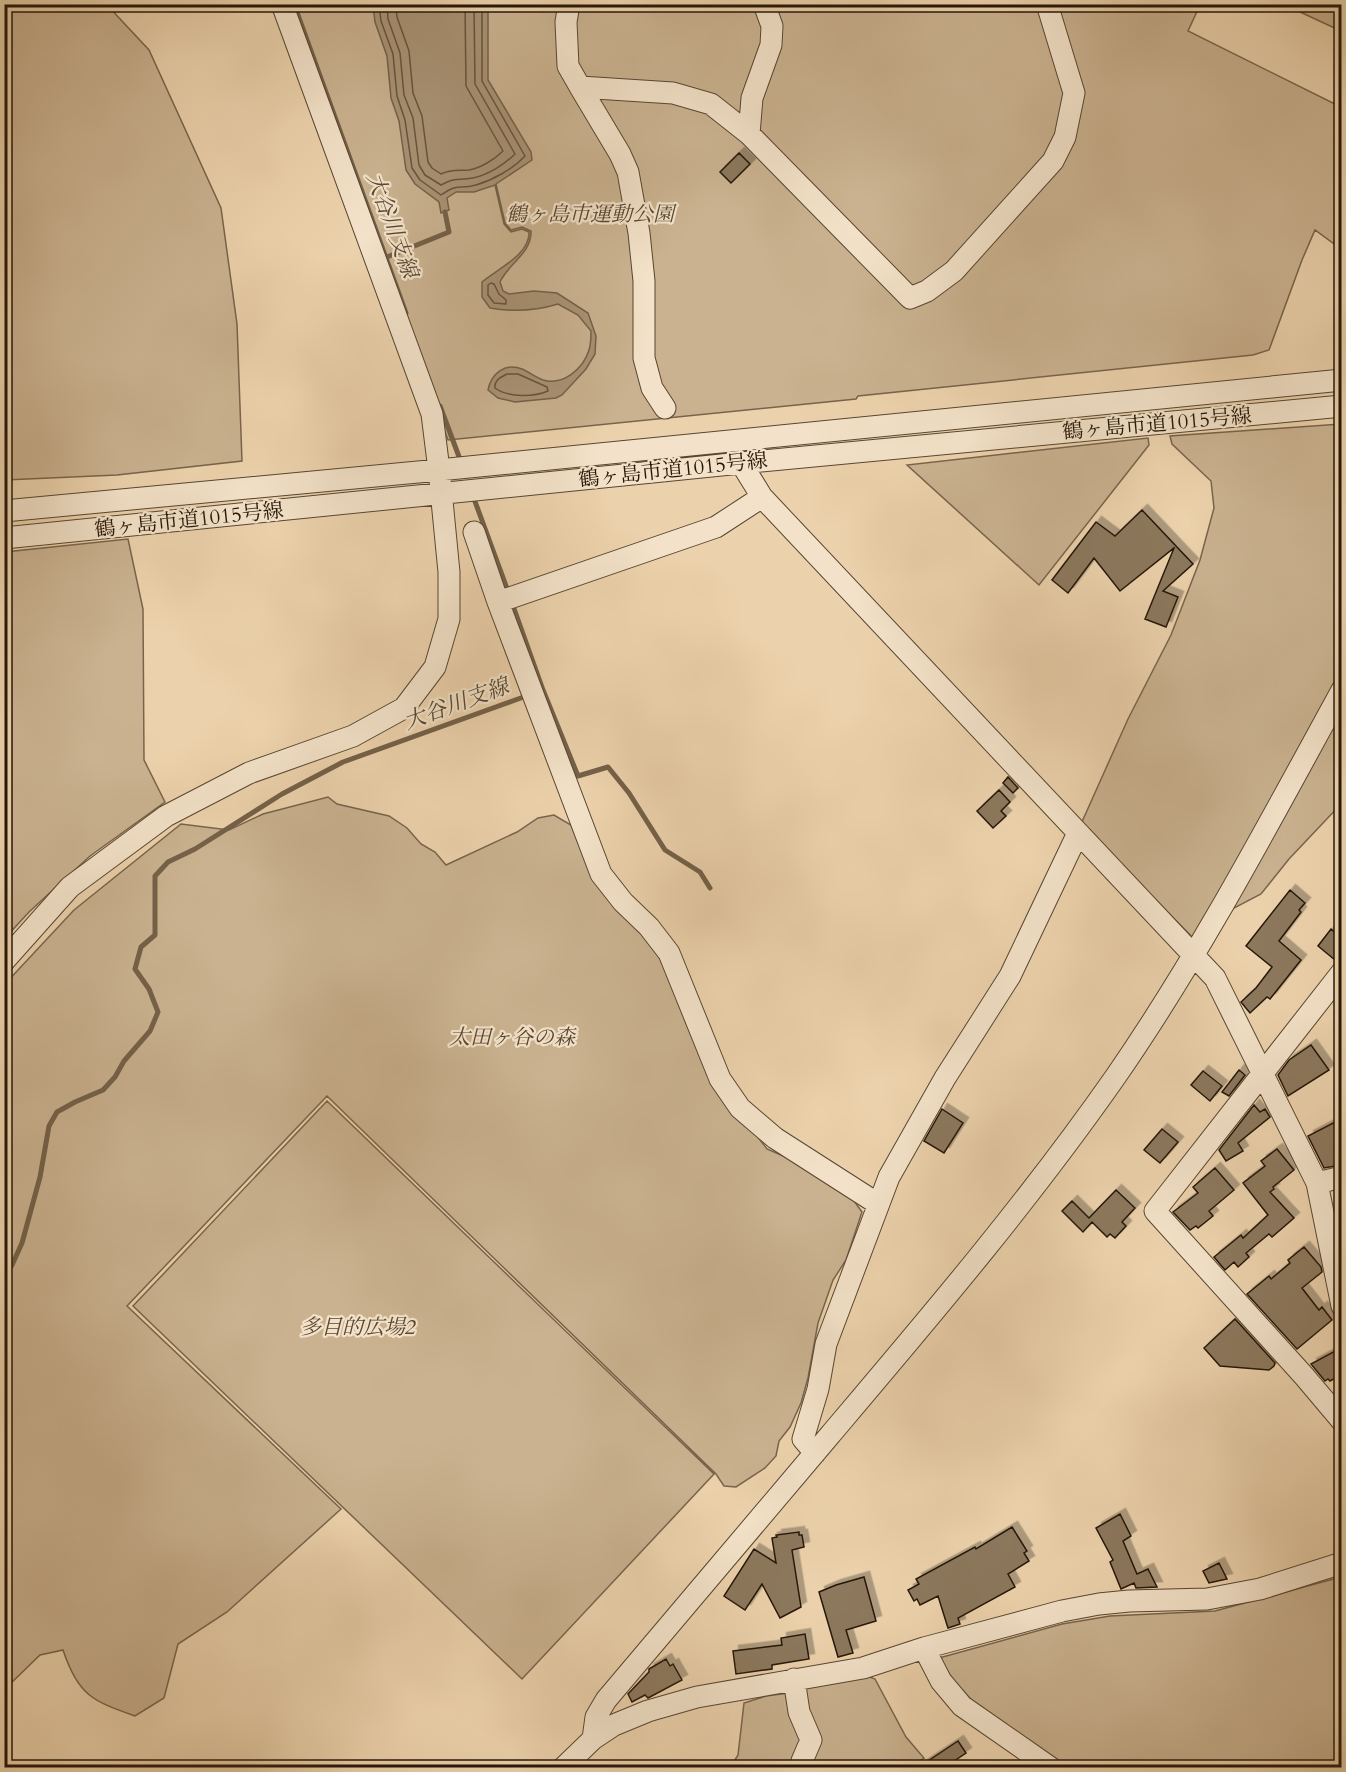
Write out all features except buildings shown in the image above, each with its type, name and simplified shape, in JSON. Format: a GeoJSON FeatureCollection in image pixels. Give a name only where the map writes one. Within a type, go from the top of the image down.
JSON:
{"type":"FeatureCollection","features":[{"type":"Feature","properties":{"kind":"street"},"geometry":{"type":"LineString","coordinates":[[4,962],[70,887],[166,816],[249,773],[353,736],[404,708],[435,667],[449,619],[449,572],[432,414],[282,4]]}},
{"type":"Feature","properties":{"kind":"street"},"geometry":{"type":"LineString","coordinates":[[570,4],[567,22],[568,66],[620,154],[628,172],[639,233],[644,280],[644,358],[652,388],[665,408]]}},
{"type":"Feature","properties":{"kind":"street"},"geometry":{"type":"LineString","coordinates":[[749,134],[752,98],[771,45],[772,26],[764,4]]}},
{"type":"Feature","properties":{"kind":"street"},"geometry":{"type":"LineString","coordinates":[[580,87],[673,93],[711,104],[749,134],[910,298],[927,291],[954,271],[1053,161],[1065,137],[1074,93],[1047,4]]}},
{"type":"Feature","properties":{"kind":"street","name":"鶴ヶ島市道1015号線"},"geometry":{"type":"LineString","coordinates":[[4,511],[1341,380]]}},
{"type":"Feature","properties":{"kind":"street","name":"鶴ヶ島市道1015号線"},"geometry":{"type":"LineString","coordinates":[[4,538],[741,463],[1341,406]]}},
{"type":"Feature","properties":{"kind":"street"},"geometry":{"type":"LineString","coordinates":[[741,463],[762,497],[1215,978],[1317,1184],[1341,1306]]}},
{"type":"Feature","properties":{"kind":"street"},"geometry":{"type":"LineString","coordinates":[[498,602],[716,527],[762,497]]}},
{"type":"Feature","properties":{"kind":"street"},"geometry":{"type":"LineString","coordinates":[[474,532],[498,602],[601,874],[623,902],[649,927],[669,953],[720,1079],[740,1108],[775,1138],[878,1204]]}},
{"type":"Feature","properties":{"kind":"street"},"geometry":{"type":"LineString","coordinates":[[593,1739],[596,1717],[606,1700],[975,1264],[1050,1168],[1117,1074],[1194,956],[1341,690]]}},
{"type":"Feature","properties":{"kind":"street"},"geometry":{"type":"LineString","coordinates":[[815,1453],[804,1443],[803,1438],[818,1389],[826,1344],[889,1177],[945,1078],[1010,976],[1078,833]]}},
{"type":"Feature","properties":{"kind":"street"},"geometry":{"type":"LineString","coordinates":[[1341,972],[1155,1211],[1304,1376],[1341,1422]]}},
{"type":"Feature","properties":{"kind":"street"},"geometry":{"type":"LineString","coordinates":[[1317,1184],[1341,1178]]}},
{"type":"Feature","properties":{"kind":"street"},"geometry":{"type":"LineString","coordinates":[[563,1767],[593,1739],[614,1725],[648,1711],[697,1697],[863,1668],[924,1648],[1062,1611],[1099,1604],[1207,1599],[1260,1589],[1341,1563]]}},
{"type":"Feature","properties":{"kind":"street"},"geometry":{"type":"LineString","coordinates":[[924,1648],[941,1681],[962,1706],[1051,1767]]}},
{"type":"Feature","properties":{"kind":"street"},"geometry":{"type":"LineString","coordinates":[[794,1679],[799,1712],[811,1740],[802,1761],[802,1767]]}},
{"type":"Feature","properties":{"kind":"green space"},"geometry":{"type":"Polygon","coordinates":[[[4,5],[107,5],[149,50],[221,208],[237,324],[242,461],[117,475],[5,480],[4,5]]]}},
{"type":"Feature","properties":{"kind":"green space","name":"鶴ヶ島市運動公園"},"geometry":{"type":"Polygon","coordinates":[[[288,5],[1200,5],[1188,31],[1341,107],[1341,249],[1315,230],[1269,350],[1253,355],[858,396],[856,399],[448,440],[288,5]]]}},
{"type":"Feature","properties":{"kind":"green space"},"geometry":{"type":"Polygon","coordinates":[[[1285,5],[1341,5],[1341,31],[1285,5]]]}},
{"type":"Feature","properties":{"kind":"green space"},"geometry":{"type":"Polygon","coordinates":[[[1341,424],[1341,804],[1289,859],[1261,894],[1232,909],[1198,943],[1081,824],[1128,719],[1171,635],[1200,560],[1214,508],[1211,481],[1172,444],[1170,436],[1341,424]]]}},
{"type":"Feature","properties":{"kind":"green space"},"geometry":{"type":"Polygon","coordinates":[[[1148,438],[1149,445],[1039,585],[907,465],[1148,438]]]}},
{"type":"Feature","properties":{"kind":"green space"},"geometry":{"type":"Polygon","coordinates":[[[128,539],[143,609],[144,760],[165,802],[90,856],[29,912],[5,938],[5,552],[128,539]]]}},
{"type":"Feature","properties":{"kind":"green space","name":"太田ヶ谷の森"},"geometry":{"type":"Polygon","coordinates":[[[328,797],[337,804],[389,816],[407,828],[421,844],[435,852],[446,865],[517,832],[538,818],[554,815],[571,825],[586,862],[646,929],[753,1131],[767,1149],[790,1159],[852,1198],[862,1212],[846,1260],[833,1280],[818,1323],[801,1403],[790,1427],[779,1441],[776,1456],[765,1468],[736,1487],[724,1486],[716,1474],[327,1096],[127,1306],[341,1509],[227,1612],[178,1644],[164,1698],[135,1716],[108,1706],[88,1694],[75,1677],[63,1650],[40,1655],[5,1689],[4,985],[74,910],[181,824],[229,830],[263,814],[328,797]]]}},
{"type":"Feature","properties":{"kind":"green space","name":"多目的広場2"},"geometry":{"type":"Polygon","coordinates":[[[327,1101],[714,1474],[522,1679],[133,1306],[327,1101]]]}},
{"type":"Feature","properties":{"kind":"green space"},"geometry":{"type":"Polygon","coordinates":[[[1341,1577],[1341,1767],[1061,1767],[1059,1761],[978,1707],[951,1678],[939,1658],[1062,1624],[1110,1616],[1215,1611],[1341,1577]]]}},
{"type":"Feature","properties":{"kind":"green space"},"geometry":{"type":"Polygon","coordinates":[[[862,1674],[875,1679],[906,1737],[924,1758],[911,1767],[808,1767],[809,1724],[804,1690],[820,1683],[862,1674]]]}},
{"type":"Feature","properties":{"kind":"green space"},"geometry":{"type":"Polygon","coordinates":[[[789,1693],[803,1734],[795,1767],[730,1768],[738,1755],[744,1703],[766,1696],[789,1693]]]}},
{"type":"Feature","properties":{"kind":"water"},"geometry":{"type":"Polygon","coordinates":[[[373,5],[488,5],[488,80],[531,152],[532,160],[496,184],[505,223],[511,230],[522,227],[531,231],[528,246],[500,282],[503,291],[509,294],[534,291],[557,293],[588,313],[596,336],[595,354],[586,369],[562,395],[556,398],[515,402],[498,398],[488,390],[496,374],[510,367],[522,369],[543,380],[558,381],[565,378],[582,364],[586,357],[591,331],[578,315],[558,304],[532,309],[499,309],[490,308],[482,297],[482,282],[519,254],[528,240],[529,232],[522,229],[511,232],[504,224],[495,185],[474,192],[456,192],[447,198],[449,210],[441,213],[439,202],[415,184],[406,170],[399,121],[391,98],[387,56],[375,22],[373,5]]]}},
{"type":"Feature","properties":{"kind":"waterway","name":"大谷川支線"},"geometry":{"type":"LineString","coordinates":[[294,4],[406,313]]}},
{"type":"Feature","properties":{"kind":"waterway"},"geometry":{"type":"LineString","coordinates":[[387,257],[449,232],[445,212]]}},
{"type":"Feature","properties":{"kind":"waterway","name":"大谷川支線"},"geometry":{"type":"LineString","coordinates":[[440,406],[461,462]]}},
{"type":"Feature","properties":{"kind":"waterway","name":"大谷川支線"},"geometry":{"type":"LineString","coordinates":[[473,496],[509,594]]}},
{"type":"Feature","properties":{"kind":"waterway","name":"大谷川支線"},"geometry":{"type":"LineString","coordinates":[[512,603],[543,690],[537,692]]}},
{"type":"Feature","properties":{"kind":"waterway"},"geometry":{"type":"LineString","coordinates":[[543,690],[578,776],[608,767],[629,793],[665,850],[700,872],[710,888]]}},
{"type":"Feature","properties":{"kind":"waterway","name":"大谷川支線"},"geometry":{"type":"LineString","coordinates":[[4,1277],[22,1243],[40,1177],[49,1126],[57,1112],[103,1090],[150,1031],[158,1012],[149,989],[135,969],[141,947],[155,935],[155,876],[168,862],[195,849],[282,794],[343,762],[529,695]]}}]}
